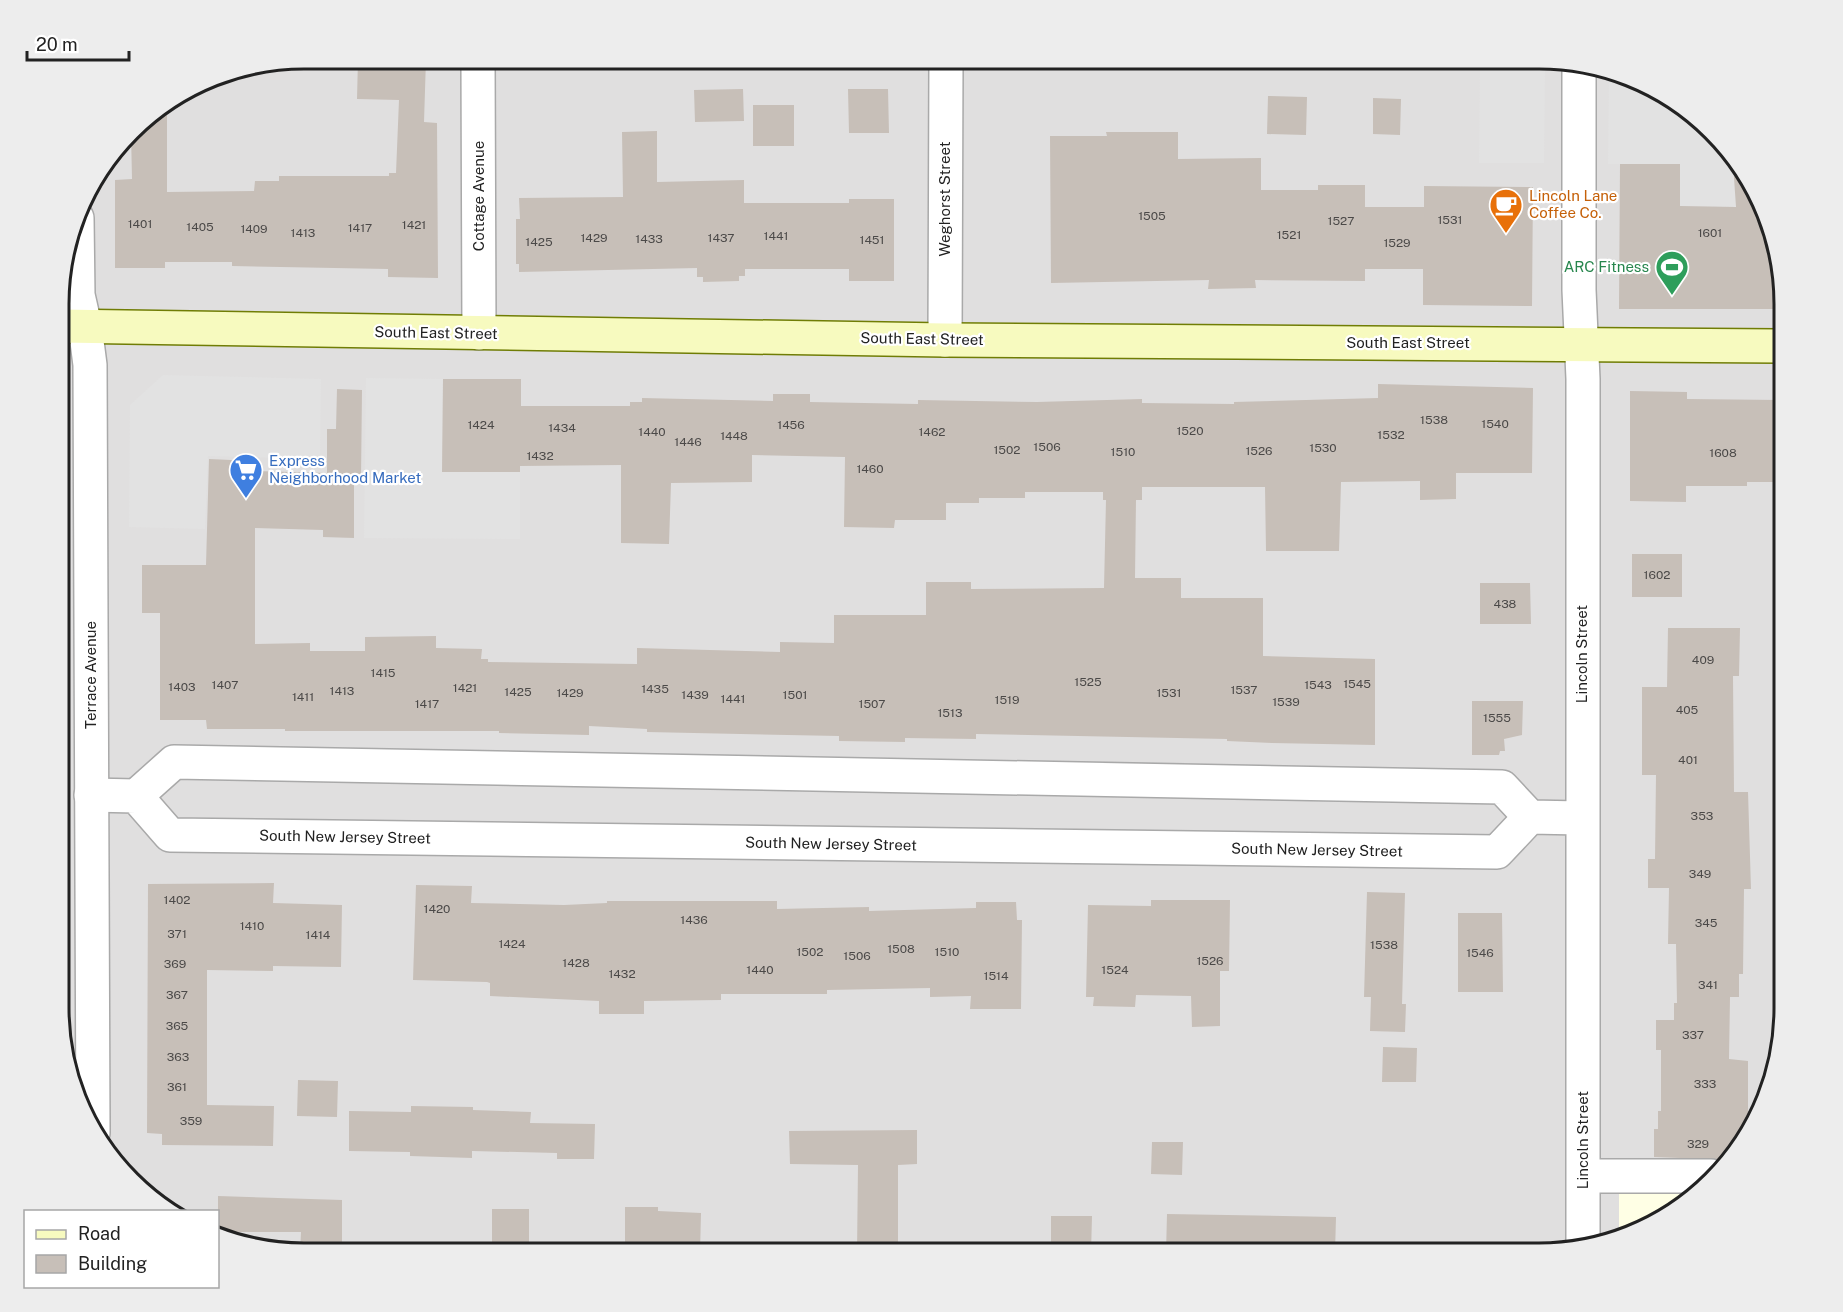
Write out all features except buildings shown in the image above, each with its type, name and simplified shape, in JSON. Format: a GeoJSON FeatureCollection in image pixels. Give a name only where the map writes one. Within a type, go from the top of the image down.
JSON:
{"type":"FeatureCollection","features":[{"type":"Feature","properties":{"kind":"main road","name":"South East Street"},"geometry":{"type":"LineString","coordinates":[[73,326],[945,340],[1774,346]]}},
{"type":"Feature","properties":{"kind":"street","name":"Cottage Avenue"},"geometry":{"type":"LineString","coordinates":[[478,69],[478,333]]}},
{"type":"Feature","properties":{"kind":"street","name":"Weghorst Street"},"geometry":{"type":"LineString","coordinates":[[945,340],[946,69]]}},
{"type":"Feature","properties":{"kind":"street","name":"Lincoln Street"},"geometry":{"type":"LineString","coordinates":[[1579,73],[1583,1238]]}},
{"type":"Feature","properties":{"kind":"street","name":"Terrace Avenue"},"geometry":{"type":"LineString","coordinates":[[77,242],[78,295],[73,326],[90,365],[91,795],[84,1081],[87,1098]]}},
{"type":"Feature","properties":{"kind":"street"},"geometry":{"type":"LineString","coordinates":[[91,795],[136,796],[174,762],[186,762],[1502,787],[1530,817],[1581,818]]}},
{"type":"Feature","properties":{"kind":"street","name":"South New Jersey Street"},"geometry":{"type":"LineString","coordinates":[[136,796],[170,835],[1497,852],[1530,817]]}},
{"type":"Feature","properties":{"kind":"street"},"geometry":{"type":"LineString","coordinates":[[1583,1176],[1703,1176]]}},
{"type":"Feature","properties":{"kind":"shaded area"},"geometry":{"type":"Polygon","coordinates":[[[304,69],[1539,69],[1570,71],[1615,81],[1657,100],[1670,109],[1694,127],[1716,149],[1743,186],[1762,228],[1766,243],[1772,273],[1774,304],[1774,1008],[1772,1039],[1762,1084],[1743,1126],[1734,1139],[1716,1163],[1694,1185],[1657,1212],[1615,1231],[1600,1235],[1570,1241],[1539,1243],[304,1243],[273,1241],[228,1231],[219,1227],[219,1210],[183,1210],[173,1203],[149,1185],[127,1163],[100,1126],[81,1084],[71,1039],[69,1008],[69,304],[71,273],[81,228],[100,186],[127,149],[149,127],[186,100],[200,93],[228,81],[273,71],[304,69]]]}},
{"type":"Feature","properties":{"kind":"shaded area"},"geometry":{"type":"Polygon","coordinates":[[[1480,69],[1545,69],[1544,163],[1479,163],[1480,69]]]}},
{"type":"Feature","properties":{"kind":"shaded area"},"geometry":{"type":"Polygon","coordinates":[[[1609,79],[1657,100],[1694,127],[1716,149],[1737,177],[1736,207],[1680,206],[1680,164],[1608,164],[1609,79]]]}},
{"type":"Feature","properties":{"kind":"shaded area"},"geometry":{"type":"Polygon","coordinates":[[[163,375],[321,379],[320,459],[208,456],[205,529],[129,527],[130,405],[163,375]]]}},
{"type":"Feature","properties":{"kind":"shaded area"},"geometry":{"type":"Polygon","coordinates":[[[366,378],[443,379],[442,471],[520,472],[520,539],[364,538],[366,378]]]}},
{"type":"Feature","properties":{"kind":"shaded area"},"geometry":{"type":"Polygon","coordinates":[[[1619,1194],[1682,1194],[1657,1212],[1619,1229],[1619,1194]]]}},
{"type":"Feature","properties":{"kind":"place","name":"Lincoln Lane Coffee Co."},"geometry":{"type":"Point","coordinates":[1506,234]}},
{"type":"Feature","properties":{"kind":"place","name":"ARC Fitness"},"geometry":{"type":"Point","coordinates":[1672,296]}},
{"type":"Feature","properties":{"kind":"place","name":"Express Neighborhood Market"},"geometry":{"type":"Point","coordinates":[246,499]}}]}
